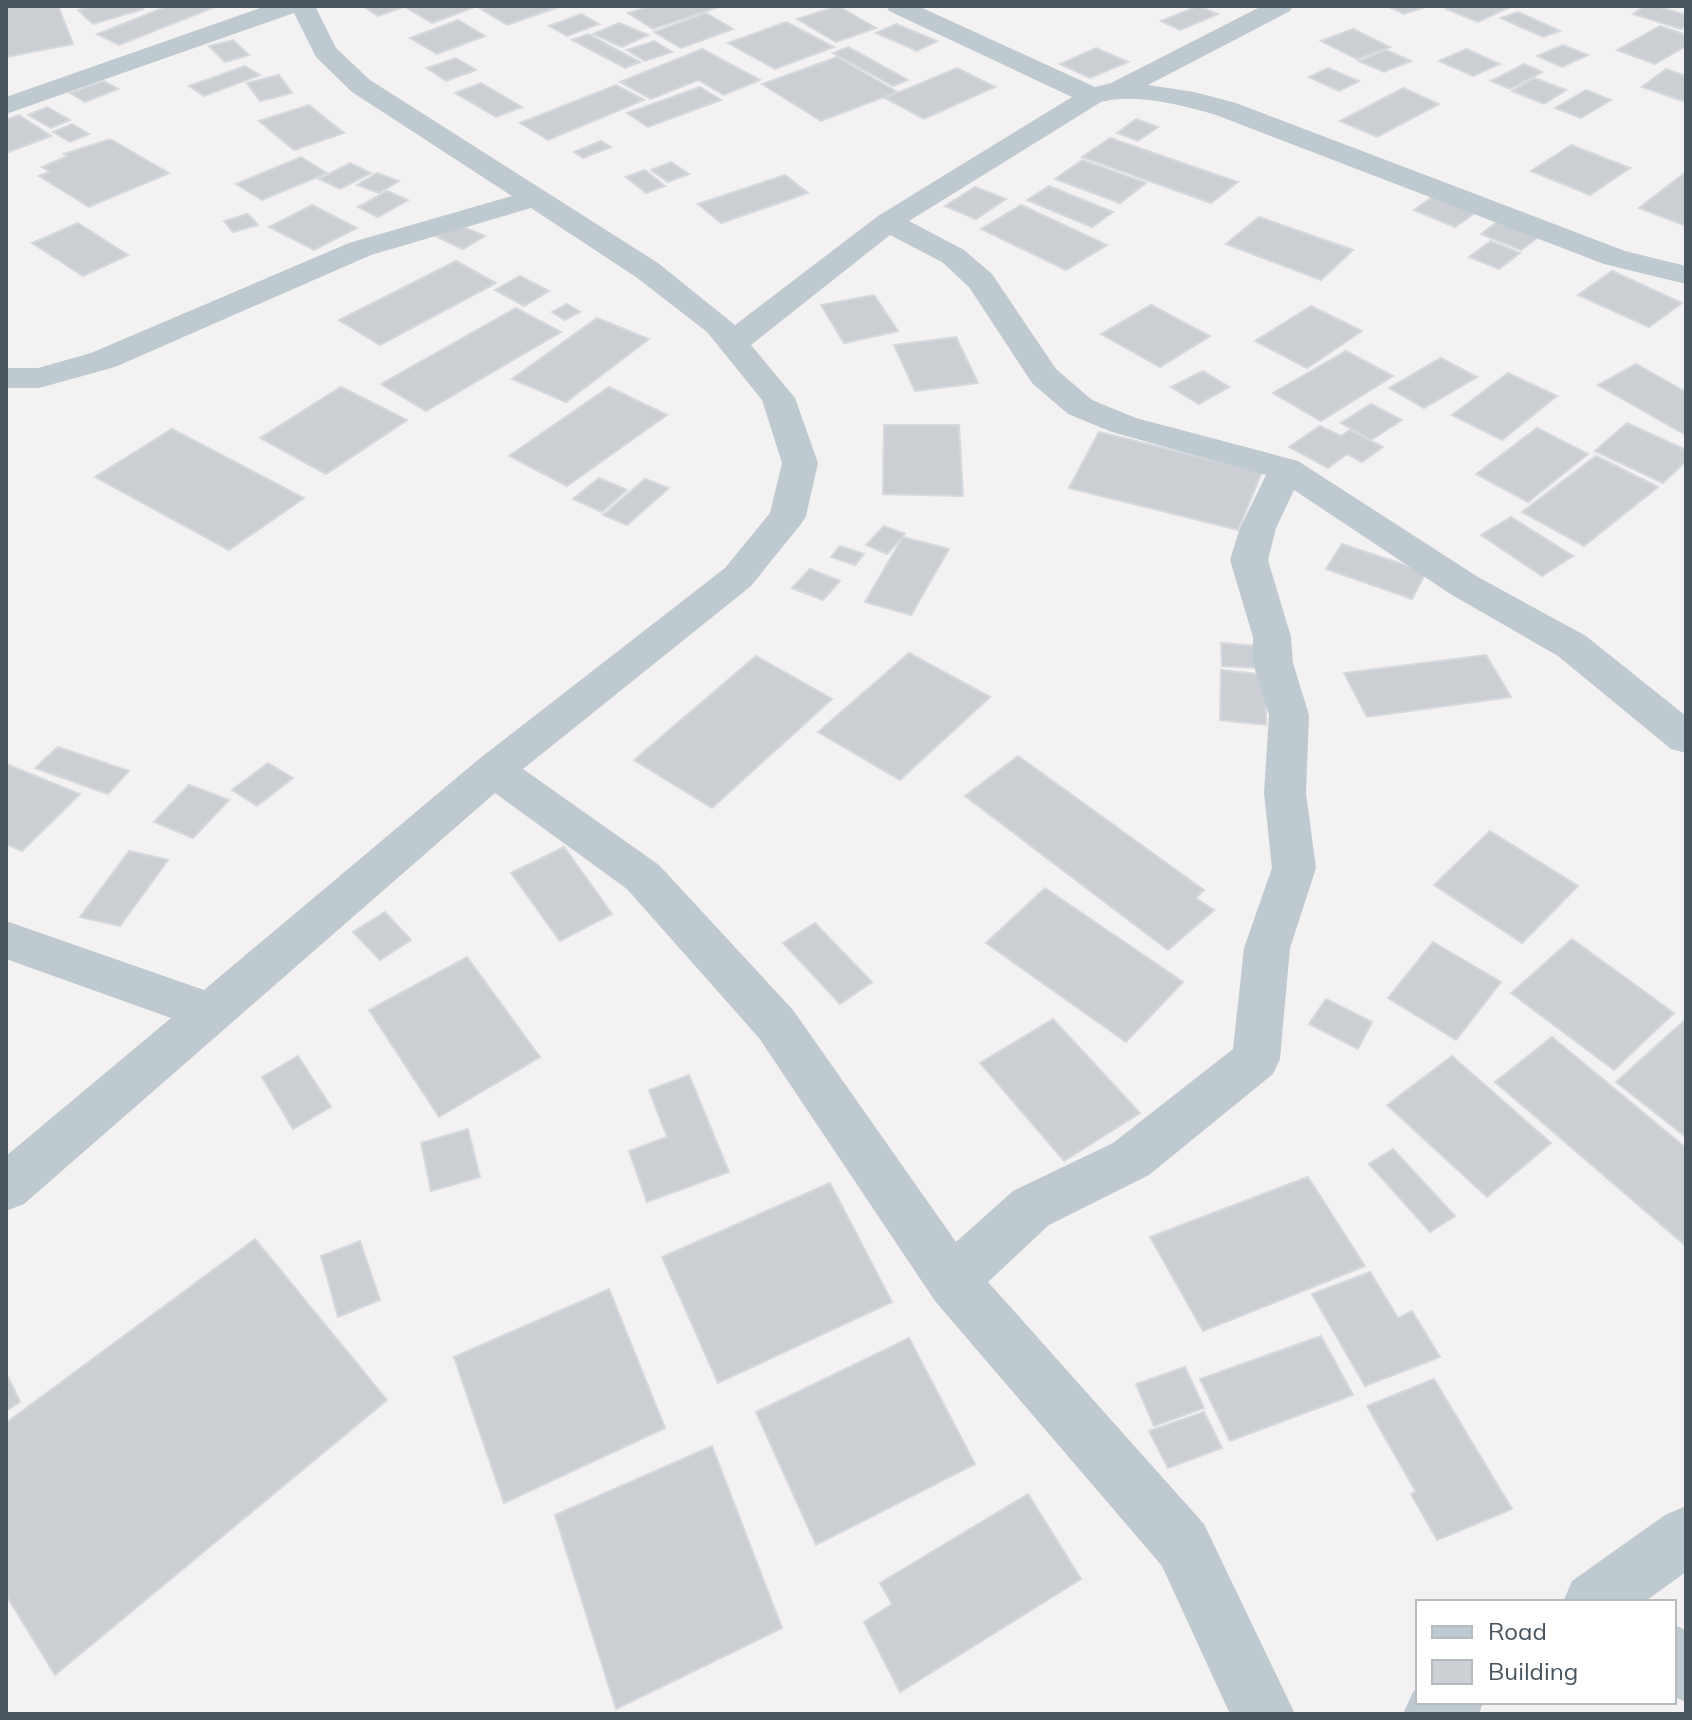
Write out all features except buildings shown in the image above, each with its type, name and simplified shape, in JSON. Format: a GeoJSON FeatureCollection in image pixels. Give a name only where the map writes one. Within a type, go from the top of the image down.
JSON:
{"type":"FeatureCollection","features":[{"type":"Feature","properties":{"kind":"street"},"geometry":{"type":"LineString","coordinates":[[6,106],[290,6]]}},
{"type":"Feature","properties":{"kind":"street"},"geometry":{"type":"LineString","coordinates":[[6,1188],[494,770],[738,577],[788,516],[800,463],[778,398],[718,325],[647,270],[361,86],[325,52],[303,6]]}},
{"type":"Feature","properties":{"kind":"street"},"geometry":{"type":"LineString","coordinates":[[898,6],[1106,92],[1194,100],[1226,109],[1615,258],[1686,275]]}},
{"type":"Feature","properties":{"kind":"street"},"geometry":{"type":"LineString","coordinates":[[733,343],[888,222],[1106,92],[1281,6]]}},
{"type":"Feature","properties":{"kind":"street"},"geometry":{"type":"LineString","coordinates":[[6,378],[39,378],[103,360],[360,249],[535,198]]}},
{"type":"Feature","properties":{"kind":"street"},"geometry":{"type":"LineString","coordinates":[[888,222],[953,256],[981,281],[1044,376],[1080,407],[1124,425],[1286,469],[1465,586],[1572,646],[1686,738]]}},
{"type":"Feature","properties":{"kind":"street"},"geometry":{"type":"LineString","coordinates":[[954,1283],[973,1261],[1031,1208],[1131,1159],[1256,1059],[1267,948],[1294,868],[1285,793],[1289,715],[1273,663],[1272,637],[1249,560],[1258,528],[1286,469]]}},
{"type":"Feature","properties":{"kind":"street"},"geometry":{"type":"LineString","coordinates":[[494,770],[643,877],[766,1013],[954,1283],[1183,1545],[1263,1714]]}},
{"type":"Feature","properties":{"kind":"street"},"geometry":{"type":"LineString","coordinates":[[6,940],[211,1012]]}},
{"type":"Feature","properties":{"kind":"street"},"geometry":{"type":"LineString","coordinates":[[1614,1596],[1686,1536]]}}]}
